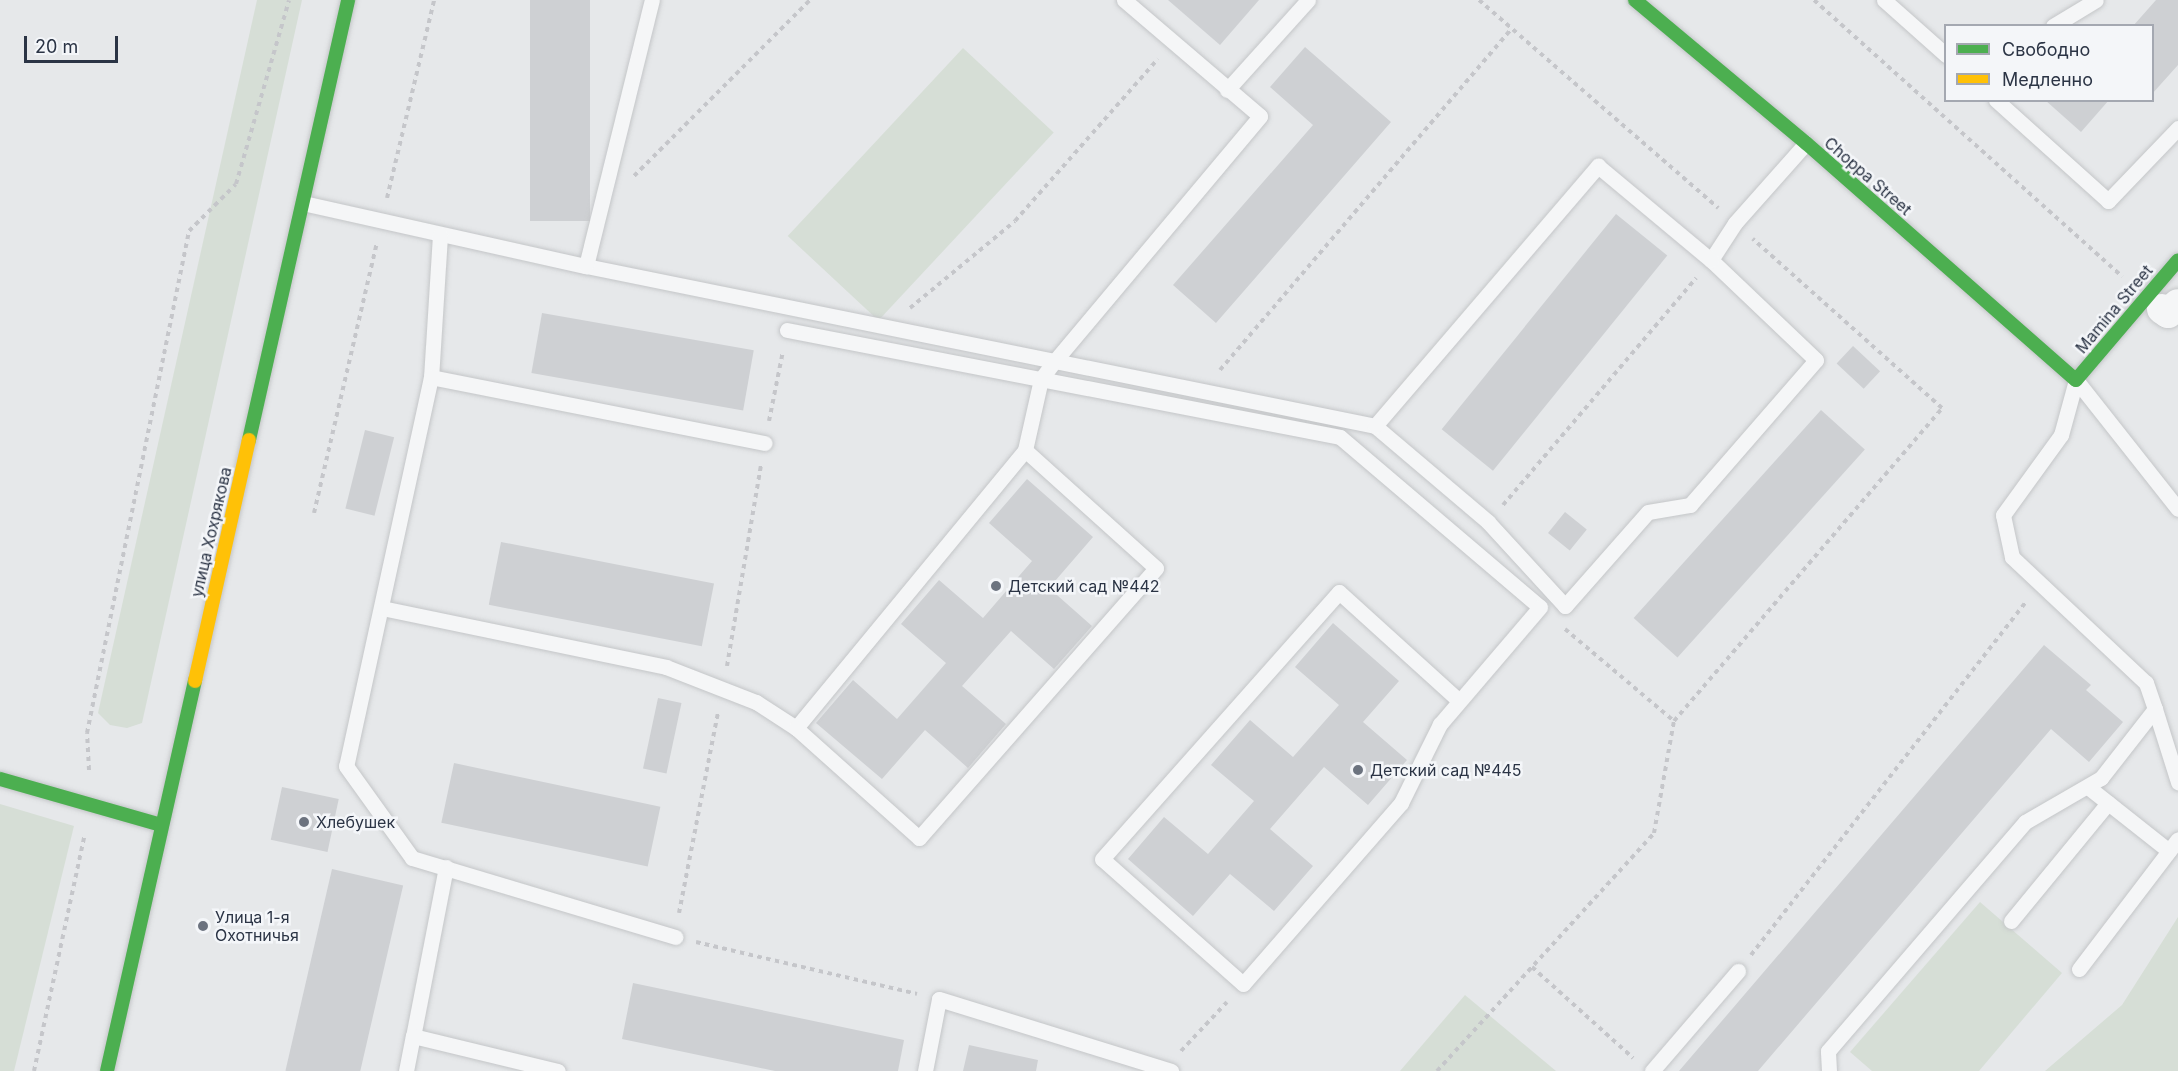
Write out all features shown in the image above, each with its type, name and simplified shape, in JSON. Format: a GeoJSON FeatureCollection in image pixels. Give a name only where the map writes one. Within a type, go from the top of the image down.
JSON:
{"type":"FeatureCollection","features":[{"type":"Feature","properties":{"kind":"main road","name":"улица Хохрякова"},"geometry":{"type":"LineString","coordinates":[[107,1071],[348,0]]}},
{"type":"Feature","properties":{"kind":"main road","name":"Choppa Street"},"geometry":{"type":"LineString","coordinates":[[1635,0],[1806,143],[2076,380]]}},
{"type":"Feature","properties":{"kind":"main road","name":"Mamina Street"},"geometry":{"type":"LineString","coordinates":[[2076,380],[2162,303],[2178,260]]}},
{"type":"Feature","properties":{"kind":"main road"},"geometry":{"type":"LineString","coordinates":[[0,779],[162,825]]}},
{"type":"Feature","properties":{"kind":"lane"},"geometry":{"type":"LineString","coordinates":[[586,266],[652,0]]}},
{"type":"Feature","properties":{"kind":"lane"},"geometry":{"type":"LineString","coordinates":[[796,728],[1025,450],[1041,379],[1053,363],[1260,116],[1124,0]]}},
{"type":"Feature","properties":{"kind":"lane"},"geometry":{"type":"LineString","coordinates":[[1227,90],[1308,0]]}},
{"type":"Feature","properties":{"kind":"lane"},"geometry":{"type":"LineString","coordinates":[[2056,24],[2096,0]]}},
{"type":"Feature","properties":{"kind":"lane"},"geometry":{"type":"LineString","coordinates":[[1890,2],[1944,53]]}},
{"type":"Feature","properties":{"kind":"lane"},"geometry":{"type":"LineString","coordinates":[[1998,102],[2108,201],[2178,129]]}},
{"type":"Feature","properties":{"kind":"lane"},"geometry":{"type":"LineString","coordinates":[[1711,260],[1735,223],[1806,143]]}},
{"type":"Feature","properties":{"kind":"lane"},"geometry":{"type":"LineString","coordinates":[[303,202],[440,235],[586,266],[1053,363],[1375,426],[1488,522],[1565,606],[1648,512],[1690,505],[1816,360],[1711,260],[1598,166],[1375,426]]}},
{"type":"Feature","properties":{"kind":"lane"},"geometry":{"type":"LineString","coordinates":[[440,235],[431,377],[382,608],[345,766],[412,858],[675,937]]}},
{"type":"Feature","properties":{"kind":"lane"},"geometry":{"type":"LineString","coordinates":[[787,330],[1340,437],[1540,607],[1440,724],[1401,803],[1243,984],[1102,859],[1339,592],[1459,701]]}},
{"type":"Feature","properties":{"kind":"lane"},"geometry":{"type":"LineString","coordinates":[[431,377],[765,443]]}},
{"type":"Feature","properties":{"kind":"lane"},"geometry":{"type":"LineString","coordinates":[[2076,380],[2178,509]]}},
{"type":"Feature","properties":{"kind":"lane"},"geometry":{"type":"LineString","coordinates":[[2076,380],[2061,435],[2003,515],[2012,557],[2146,683],[2178,782]]}},
{"type":"Feature","properties":{"kind":"lane"},"geometry":{"type":"LineString","coordinates":[[382,608],[666,667],[756,702],[796,728],[919,838],[1156,568],[1025,450]]}},
{"type":"Feature","properties":{"kind":"lane"},"geometry":{"type":"LineString","coordinates":[[1829,1071],[1828,1051],[2025,822],[2102,778],[2155,709]]}},
{"type":"Feature","properties":{"kind":"lane"},"geometry":{"type":"LineString","coordinates":[[2079,969],[2174,845],[2108,803],[2088,787]]}},
{"type":"Feature","properties":{"kind":"lane"},"geometry":{"type":"LineString","coordinates":[[2011,921],[2108,803]]}},
{"type":"Feature","properties":{"kind":"lane"},"geometry":{"type":"LineString","coordinates":[[406,1071],[446,867]]}},
{"type":"Feature","properties":{"kind":"lane"},"geometry":{"type":"LineString","coordinates":[[1652,1071],[1738,971]]}},
{"type":"Feature","properties":{"kind":"lane"},"geometry":{"type":"LineString","coordinates":[[925,1071],[939,999],[1171,1071]]}},
{"type":"Feature","properties":{"kind":"lane"},"geometry":{"type":"LineString","coordinates":[[413,1036],[558,1071]]}},
{"type":"Feature","properties":{"kind":"path"},"geometry":{"type":"LineString","coordinates":[[34,1071],[91,805],[87,733],[189,231],[236,184],[289,0]]}},
{"type":"Feature","properties":{"kind":"path"},"geometry":{"type":"LineString","coordinates":[[314,513],[434,0]]}},
{"type":"Feature","properties":{"kind":"path"},"geometry":{"type":"LineString","coordinates":[[600,211],[810,0]]}},
{"type":"Feature","properties":{"kind":"path"},"geometry":{"type":"LineString","coordinates":[[1437,1071],[1654,833],[1674,721],[1942,408],[1735,223],[1479,0]]}},
{"type":"Feature","properties":{"kind":"path"},"geometry":{"type":"LineString","coordinates":[[1814,0],[2162,303]]}},
{"type":"Feature","properties":{"kind":"path"},"geometry":{"type":"LineString","coordinates":[[1201,392],[1511,28]]}},
{"type":"Feature","properties":{"kind":"path"},"geometry":{"type":"LineString","coordinates":[[885,328],[1015,221],[1173,43]]}},
{"type":"Feature","properties":{"kind":"path"},"geometry":{"type":"LineString","coordinates":[[1488,522],[1711,260]]}},
{"type":"Feature","properties":{"kind":"path"},"geometry":{"type":"LineString","coordinates":[[787,330],[765,443],[723,689],[675,937],[939,999]]}},
{"type":"Feature","properties":{"kind":"path"},"geometry":{"type":"LineString","coordinates":[[1738,971],[2040,584]]}},
{"type":"Feature","properties":{"kind":"path"},"geometry":{"type":"LineString","coordinates":[[1540,607],[1674,721]]}},
{"type":"Feature","properties":{"kind":"path"},"geometry":{"type":"LineString","coordinates":[[1532,968],[1638,1063]]}},
{"type":"Feature","properties":{"kind":"path"},"geometry":{"type":"LineString","coordinates":[[1182,1051],[1243,984]]}},
{"type":"Feature","properties":{"kind":"shaded area"},"geometry":{"type":"Polygon","coordinates":[[[257,0],[302,0],[142,723],[127,728],[110,725],[98,713],[257,0]]]}},
{"type":"Feature","properties":{"kind":"shaded area"},"geometry":{"type":"Polygon","coordinates":[[[963,48],[1054,133],[878,321],[788,236],[963,48]]]}},
{"type":"Feature","properties":{"kind":"shaded area"},"geometry":{"type":"Polygon","coordinates":[[[0,804],[74,826],[14,1071],[0,1071],[0,804]]]}},
{"type":"Feature","properties":{"kind":"shaded area"},"geometry":{"type":"Polygon","coordinates":[[[1980,902],[2062,973],[1979,1071],[1872,1071],[1850,1052],[1980,902]]]}},
{"type":"Feature","properties":{"kind":"shaded area"},"geometry":{"type":"Polygon","coordinates":[[[2178,917],[2178,1071],[2045,1071],[2122,1005],[2178,917]]]}},
{"type":"Feature","properties":{"kind":"shaded area"},"geometry":{"type":"Polygon","coordinates":[[[1465,995],[1556,1071],[1400,1071],[1465,995]]]}},
{"type":"Feature","properties":{"kind":"building"},"geometry":{"type":"Polygon","coordinates":[[[530,0],[590,0],[590,221],[530,221],[530,0]]]}},
{"type":"Feature","properties":{"kind":"building"},"geometry":{"type":"Polygon","coordinates":[[[1168,0],[1259,0],[1220,45],[1168,0]]]}},
{"type":"Feature","properties":{"kind":"building"},"geometry":{"type":"Polygon","coordinates":[[[2156,0],[2178,0],[2178,65],[2154,92],[2154,24],[2135,24],[2156,0]]]}},
{"type":"Feature","properties":{"kind":"building"},"geometry":{"type":"Polygon","coordinates":[[[1305,47],[1391,122],[1216,323],[1173,285],[1313,125],[1270,87],[1305,47]]]}},
{"type":"Feature","properties":{"kind":"building"},"geometry":{"type":"Polygon","coordinates":[[[2047,102],[2107,102],[2081,132],[2047,102]]]}},
{"type":"Feature","properties":{"kind":"building"},"geometry":{"type":"Polygon","coordinates":[[[1616,214],[1667,256],[1493,471],[1442,429],[1616,214]]]}},
{"type":"Feature","properties":{"kind":"building"},"geometry":{"type":"Polygon","coordinates":[[[542,313],[754,350],[743,410],[531,373],[542,313]]]}},
{"type":"Feature","properties":{"kind":"building"},"geometry":{"type":"Polygon","coordinates":[[[1853,346],[1880,371],[1864,389],[1837,364],[1853,346]]]}},
{"type":"Feature","properties":{"kind":"building"},"geometry":{"type":"Polygon","coordinates":[[[1821,410],[1865,449],[1677,658],[1634,618],[1821,410]]]}},
{"type":"Feature","properties":{"kind":"building"},"geometry":{"type":"Polygon","coordinates":[[[365,430],[394,437],[375,516],[345,509],[365,430]]]}},
{"type":"Feature","properties":{"kind":"building"},"geometry":{"type":"Polygon","coordinates":[[[1027,479],[1093,537],[1049,588],[1092,626],[1054,669],[1011,631],[962,686],[1006,724],[968,768],[925,730],[882,779],[816,723],[853,680],[897,719],[946,663],[901,624],[939,580],[983,618],[1032,561],[989,523],[1027,479]]]}},
{"type":"Feature","properties":{"kind":"building"},"geometry":{"type":"Polygon","coordinates":[[[1565,512],[1587,530],[1570,551],[1548,533],[1565,512]]]}},
{"type":"Feature","properties":{"kind":"building"},"geometry":{"type":"Polygon","coordinates":[[[501,542],[714,583],[702,646],[489,605],[501,542]]]}},
{"type":"Feature","properties":{"kind":"building"},"geometry":{"type":"Polygon","coordinates":[[[1333,623],[1399,681],[1363,722],[1407,760],[1368,805],[1324,767],[1270,829],[1313,866],[1274,911],[1230,874],[1193,916],[1128,859],[1164,817],[1208,854],[1254,801],[1211,765],[1250,720],[1293,757],[1339,705],[1295,667],[1333,623]]]}},
{"type":"Feature","properties":{"kind":"building"},"geometry":{"type":"Polygon","coordinates":[[[2044,645],[2091,685],[2086,690],[2123,722],[2089,762],[2051,729],[1758,1071],[1679,1071],[2044,645]]]}},
{"type":"Feature","properties":{"kind":"building"},"geometry":{"type":"Polygon","coordinates":[[[658,698],[681,703],[667,773],[643,768],[658,698]]]}},
{"type":"Feature","properties":{"kind":"building"},"geometry":{"type":"Polygon","coordinates":[[[454,763],[660,807],[648,867],[441,823],[454,763]]]}},
{"type":"Feature","properties":{"kind":"building"},"geometry":{"type":"Polygon","coordinates":[[[282,787],[339,799],[328,852],[271,840],[282,787]]]}},
{"type":"Feature","properties":{"kind":"building"},"geometry":{"type":"Polygon","coordinates":[[[332,869],[403,885],[360,1071],[285,1071],[332,869]]]}},
{"type":"Feature","properties":{"kind":"building"},"geometry":{"type":"Polygon","coordinates":[[[633,983],[904,1040],[898,1071],[775,1071],[622,1039],[633,983]]]}},
{"type":"Feature","properties":{"kind":"building"},"geometry":{"type":"Polygon","coordinates":[[[969,1045],[1038,1060],[1036,1071],[963,1071],[969,1045]]]}},
{"type":"Feature","properties":{"kind":"traffic: fast"},"geometry":{"type":"LineString","coordinates":[[249,440],[348,0]]}},
{"type":"Feature","properties":{"kind":"traffic: fast"},"geometry":{"type":"LineString","coordinates":[[1635,0],[1806,143],[2076,380],[2178,260]]}},
{"type":"Feature","properties":{"kind":"traffic: fast"},"geometry":{"type":"LineString","coordinates":[[107,1071],[195,681]]}},
{"type":"Feature","properties":{"kind":"traffic: fast"},"geometry":{"type":"LineString","coordinates":[[0,779],[162,825]]}},
{"type":"Feature","properties":{"kind":"traffic: slow"},"geometry":{"type":"LineString","coordinates":[[195,681],[249,440]]}},
{"type":"Feature","properties":{"kind":"place","name":"Детский сад №442"},"geometry":{"type":"Point","coordinates":[996,586]}},
{"type":"Feature","properties":{"kind":"place","name":"Детский сад №445"},"geometry":{"type":"Point","coordinates":[1358,770]}},
{"type":"Feature","properties":{"kind":"place","name":"Хлебушек"},"geometry":{"type":"Point","coordinates":[304,822]}},
{"type":"Feature","properties":{"kind":"place","name":"Улица 1-я Охотничья"},"geometry":{"type":"Point","coordinates":[203,926]}}]}
